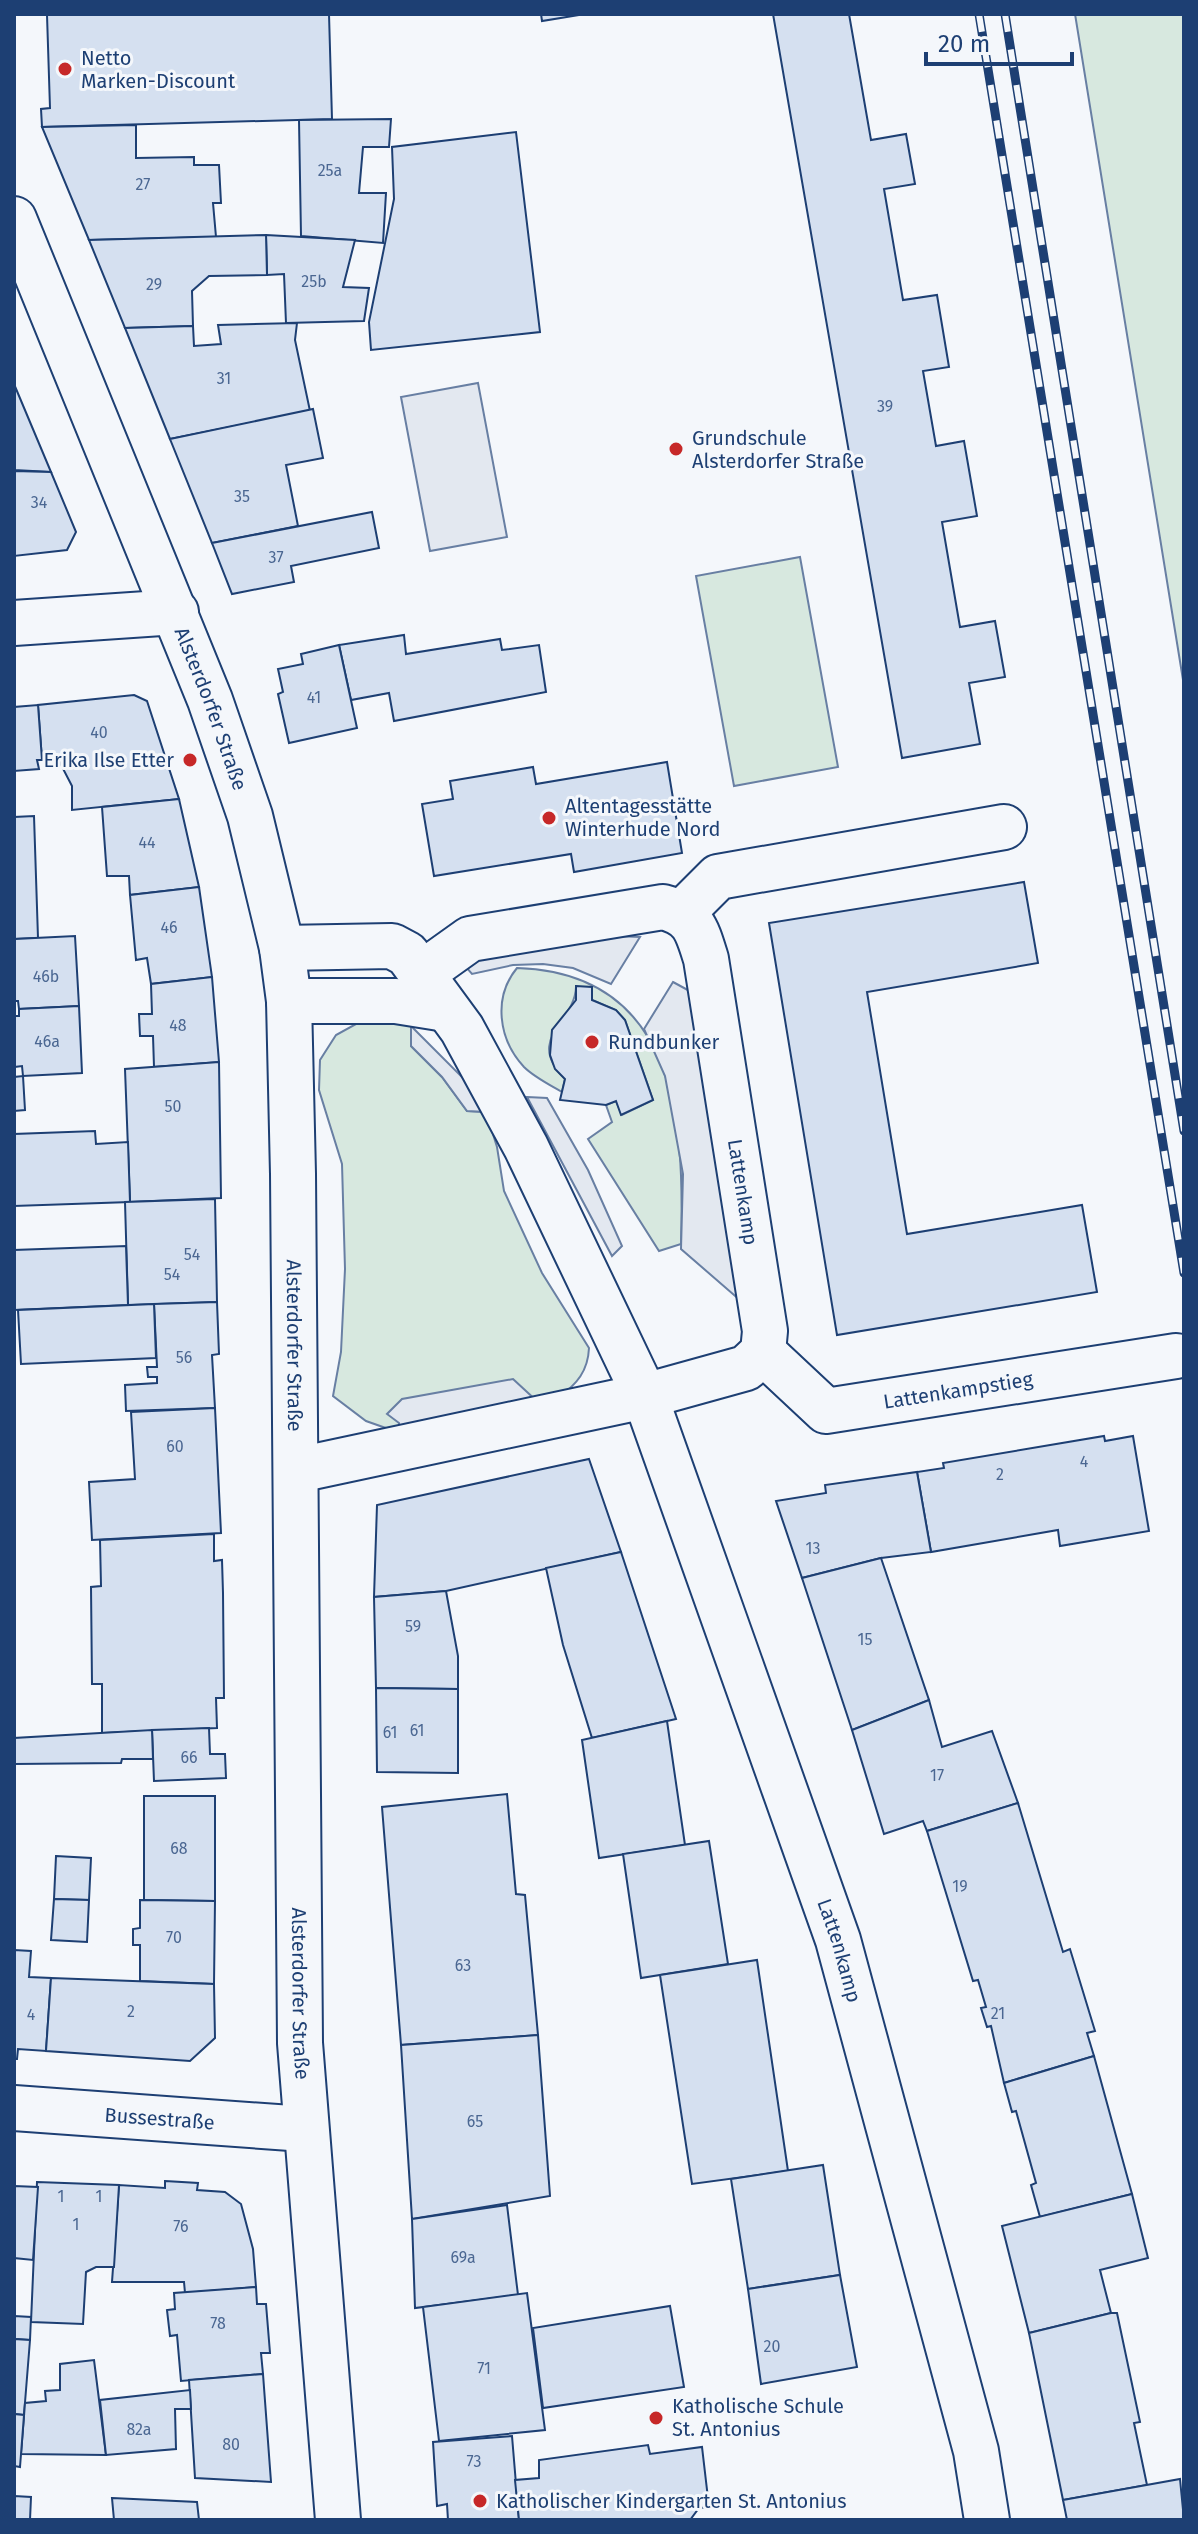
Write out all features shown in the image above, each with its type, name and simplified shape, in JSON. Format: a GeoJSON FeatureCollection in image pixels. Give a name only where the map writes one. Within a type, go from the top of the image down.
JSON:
{"type":"FeatureCollection","features":[{"type":"Feature","properties":{"kind":"street","name":"Alsterdorfer Straße"},"geometry":{"type":"LineString","coordinates":[[14,219],[176,612],[250,816],[282,948],[289,1001],[298,1470],[298,1955],[305,2129],[338,2520]]}},
{"type":"Feature","properties":{"kind":"street"},"geometry":{"type":"LineString","coordinates":[[14,623],[176,612]]}},
{"type":"Feature","properties":{"kind":"street"},"geometry":{"type":"LineString","coordinates":[[289,1001],[396,1001],[433,992],[470,939],[663,907],[683,912],[718,877],[1004,827]]}},
{"type":"Feature","properties":{"kind":"street","name":"Lattenkamp"},"geometry":{"type":"LineString","coordinates":[[683,912],[697,931],[706,959],[765,1331],[763,1352]]}},
{"type":"Feature","properties":{"kind":"street","name":"Lattenkamp"},"geometry":{"type":"LineString","coordinates":[[282,948],[392,946],[407,954],[462,1029],[526,1147],[645,1396],[838,1940],[976,2451],[987,2520]]}},
{"type":"Feature","properties":{"kind":"street"},"geometry":{"type":"LineString","coordinates":[[298,1470],[645,1396],[746,1368],[763,1352]]}},
{"type":"Feature","properties":{"kind":"street","name":"Lattenkampstieg"},"geometry":{"type":"LineString","coordinates":[[763,1352],[826,1411],[1176,1356]]}},
{"type":"Feature","properties":{"kind":"street","name":"Bussestraße"},"geometry":{"type":"LineString","coordinates":[[14,2108],[305,2129]]}},
{"type":"Feature","properties":{"kind":"shaded area"},"geometry":{"type":"Polygon","coordinates":[[[1075,14],[1184,14],[1184,686],[1075,14]]]}},
{"type":"Feature","properties":{"kind":"shaded area"},"geometry":{"type":"Polygon","coordinates":[[[478,383],[507,537],[430,551],[401,397],[478,383]]]}},
{"type":"Feature","properties":{"kind":"shaded area"},"geometry":{"type":"Polygon","coordinates":[[[800,557],[838,767],[734,786],[696,576],[800,557]]]}},
{"type":"Feature","properties":{"kind":"shaded area"},"geometry":{"type":"Polygon","coordinates":[[[590,935],[640,937],[611,984],[573,968],[543,964],[513,965],[472,974],[458,958],[590,935]]]}},
{"type":"Feature","properties":{"kind":"shaded area"},"geometry":{"type":"Polygon","coordinates":[[[517,968],[570,976],[610,996],[639,1024],[660,1061],[673,1103],[682,1196],[681,1244],[659,1251],[588,1139],[612,1122],[606,1105],[616,1101],[622,1115],[653,1100],[625,1020],[616,1010],[592,1000],[591,987],[576,987],[574,1000],[550,1041],[549,1052],[554,1065],[565,1079],[562,1092],[524,1067],[515,1056],[504,1031],[504,992],[517,968]]]}},
{"type":"Feature","properties":{"kind":"shaded area"},"geometry":{"type":"Polygon","coordinates":[[[673,982],[697,995],[749,1308],[681,1249],[683,1174],[665,1076],[644,1029],[673,982]]]}},
{"type":"Feature","properties":{"kind":"shaded area"},"geometry":{"type":"Polygon","coordinates":[[[365,1019],[399,1020],[411,1026],[411,1046],[442,1077],[467,1111],[486,1112],[497,1147],[504,1191],[542,1273],[589,1348],[580,1376],[559,1397],[399,1423],[400,1433],[366,1421],[333,1396],[341,1352],[345,1269],[342,1164],[319,1090],[320,1060],[336,1035],[365,1019]]]}},
{"type":"Feature","properties":{"kind":"shaded area"},"geometry":{"type":"Polygon","coordinates":[[[411,1026],[470,1085],[486,1112],[467,1111],[442,1077],[411,1046],[411,1026]]]}},
{"type":"Feature","properties":{"kind":"shaded area"},"geometry":{"type":"Polygon","coordinates":[[[527,1097],[547,1098],[588,1170],[622,1246],[612,1256],[527,1097]]]}},
{"type":"Feature","properties":{"kind":"shaded area"},"geometry":{"type":"Polygon","coordinates":[[[513,1379],[540,1404],[400,1433],[399,1423],[387,1414],[402,1399],[513,1379]]]}},
{"type":"Feature","properties":{"kind":"building"},"geometry":{"type":"Polygon","coordinates":[[[38,14],[329,14],[332,119],[42,127],[41,109],[50,108],[47,15],[38,14]]]}},
{"type":"Feature","properties":{"kind":"building"},"geometry":{"type":"Polygon","coordinates":[[[541,14],[585,14],[542,21],[541,14]]]}},
{"type":"Feature","properties":{"kind":"building"},"geometry":{"type":"Polygon","coordinates":[[[773,14],[849,14],[871,140],[906,134],[915,184],[884,189],[903,300],[937,295],[949,367],[923,371],[936,446],[964,441],[977,516],[942,522],[960,627],[995,621],[1005,677],[969,683],[980,744],[902,758],[773,14]]]}},
{"type":"Feature","properties":{"kind":"building"},"geometry":{"type":"Polygon","coordinates":[[[391,119],[389,147],[363,147],[359,193],[386,193],[383,243],[301,236],[299,120],[391,119]]]}},
{"type":"Feature","properties":{"kind":"building"},"geometry":{"type":"Polygon","coordinates":[[[136,125],[136,158],[194,157],[194,165],[219,165],[221,203],[213,203],[216,237],[89,240],[42,127],[136,125]]]}},
{"type":"Feature","properties":{"kind":"building"},"geometry":{"type":"Polygon","coordinates":[[[516,132],[540,332],[371,350],[369,322],[394,199],[392,147],[516,132]]]}},
{"type":"Feature","properties":{"kind":"building"},"geometry":{"type":"Polygon","coordinates":[[[266,235],[355,240],[343,287],[369,288],[364,321],[286,323],[284,274],[267,275],[266,235]]]}},
{"type":"Feature","properties":{"kind":"building"},"geometry":{"type":"Polygon","coordinates":[[[266,235],[267,275],[209,276],[192,291],[193,326],[125,328],[89,240],[266,235]]]}},
{"type":"Feature","properties":{"kind":"building"},"geometry":{"type":"Polygon","coordinates":[[[297,323],[295,340],[310,411],[170,439],[125,328],[193,326],[194,346],[221,344],[218,325],[297,323]]]}},
{"type":"Feature","properties":{"kind":"building"},"geometry":{"type":"Polygon","coordinates":[[[14,384],[51,472],[14,470],[14,384]]]}},
{"type":"Feature","properties":{"kind":"building"},"geometry":{"type":"Polygon","coordinates":[[[313,409],[323,458],[286,465],[298,526],[212,543],[170,439],[313,409]]]}},
{"type":"Feature","properties":{"kind":"building"},"geometry":{"type":"Polygon","coordinates":[[[14,471],[51,472],[76,532],[67,550],[14,556],[14,471]]]}},
{"type":"Feature","properties":{"kind":"building"},"geometry":{"type":"Polygon","coordinates":[[[372,512],[379,548],[291,566],[294,582],[232,594],[212,543],[372,512]]]}},
{"type":"Feature","properties":{"kind":"building"},"geometry":{"type":"Polygon","coordinates":[[[404,635],[406,654],[500,639],[502,650],[539,645],[546,692],[394,721],[389,693],[351,700],[339,645],[404,635]]]}},
{"type":"Feature","properties":{"kind":"building"},"geometry":{"type":"Polygon","coordinates":[[[339,645],[357,728],[289,743],[278,694],[283,692],[278,669],[303,664],[301,654],[339,645]]]}},
{"type":"Feature","properties":{"kind":"building"},"geometry":{"type":"Polygon","coordinates":[[[134,695],[147,701],[179,799],[72,810],[72,786],[58,759],[42,760],[38,705],[134,695]]]}},
{"type":"Feature","properties":{"kind":"building"},"geometry":{"type":"Polygon","coordinates":[[[38,705],[42,760],[37,760],[39,769],[14,771],[14,707],[38,705]]]}},
{"type":"Feature","properties":{"kind":"building"},"geometry":{"type":"Polygon","coordinates":[[[667,762],[682,853],[574,872],[571,854],[434,876],[422,804],[453,799],[450,781],[533,767],[536,784],[667,762]]]}},
{"type":"Feature","properties":{"kind":"building"},"geometry":{"type":"Polygon","coordinates":[[[179,799],[199,887],[130,895],[129,876],[107,876],[102,807],[179,799]]]}},
{"type":"Feature","properties":{"kind":"building"},"geometry":{"type":"Polygon","coordinates":[[[34,816],[38,938],[14,939],[14,817],[34,816]]]}},
{"type":"Feature","properties":{"kind":"building"},"geometry":{"type":"Polygon","coordinates":[[[1024,882],[1038,963],[867,992],[907,1234],[1082,1205],[1097,1292],[837,1335],[769,923],[1024,882]]]}},
{"type":"Feature","properties":{"kind":"building"},"geometry":{"type":"Polygon","coordinates":[[[199,887],[212,977],[151,984],[147,958],[136,960],[130,895],[199,887]]]}},
{"type":"Feature","properties":{"kind":"building"},"geometry":{"type":"Polygon","coordinates":[[[75,936],[79,1006],[19,1009],[18,1001],[14,1001],[15,939],[75,936]]]}},
{"type":"Feature","properties":{"kind":"building"},"geometry":{"type":"Polygon","coordinates":[[[212,977],[219,1062],[154,1067],[153,1036],[140,1036],[139,1014],[152,1014],[151,984],[212,977]]]}},
{"type":"Feature","properties":{"kind":"building","name":"Rundbunker"},"geometry":{"type":"Polygon","coordinates":[[[576,986],[592,987],[592,1000],[616,1010],[625,1020],[653,1100],[621,1115],[616,1101],[606,1105],[560,1100],[565,1079],[555,1069],[550,1055],[552,1030],[576,1000],[576,986]]]}},
{"type":"Feature","properties":{"kind":"building"},"geometry":{"type":"Polygon","coordinates":[[[79,1006],[82,1073],[23,1076],[22,1066],[14,1067],[14,1016],[19,1016],[19,1009],[79,1006]]]}},
{"type":"Feature","properties":{"kind":"building"},"geometry":{"type":"Polygon","coordinates":[[[219,1062],[221,1198],[130,1202],[125,1069],[219,1062]]]}},
{"type":"Feature","properties":{"kind":"building"},"geometry":{"type":"Polygon","coordinates":[[[23,1076],[25,1110],[14,1111],[14,1077],[23,1076]]]}},
{"type":"Feature","properties":{"kind":"building"},"geometry":{"type":"Polygon","coordinates":[[[95,1131],[96,1144],[128,1142],[130,1202],[14,1206],[14,1134],[95,1131]]]}},
{"type":"Feature","properties":{"kind":"building"},"geometry":{"type":"Polygon","coordinates":[[[215,1199],[217,1302],[128,1305],[125,1202],[215,1199]]]}},
{"type":"Feature","properties":{"kind":"building"},"geometry":{"type":"Polygon","coordinates":[[[126,1246],[128,1305],[14,1310],[14,1250],[126,1246]]]}},
{"type":"Feature","properties":{"kind":"building"},"geometry":{"type":"Polygon","coordinates":[[[217,1302],[219,1354],[212,1355],[215,1408],[126,1411],[125,1385],[157,1383],[157,1377],[148,1377],[147,1367],[157,1367],[154,1304],[217,1302]]]}},
{"type":"Feature","properties":{"kind":"building"},"geometry":{"type":"Polygon","coordinates":[[[154,1304],[156,1358],[21,1364],[18,1310],[154,1304]]]}},
{"type":"Feature","properties":{"kind":"building"},"geometry":{"type":"Polygon","coordinates":[[[215,1408],[221,1533],[92,1540],[89,1482],[135,1479],[131,1412],[215,1408]]]}},
{"type":"Feature","properties":{"kind":"building"},"geometry":{"type":"Polygon","coordinates":[[[1104,1436],[1105,1441],[1133,1436],[1149,1531],[1060,1546],[1058,1530],[931,1552],[917,1472],[944,1468],[943,1463],[1104,1436]]]}},
{"type":"Feature","properties":{"kind":"building"},"geometry":{"type":"Polygon","coordinates":[[[589,1459],[621,1552],[446,1591],[374,1597],[377,1505],[589,1459]]]}},
{"type":"Feature","properties":{"kind":"building"},"geometry":{"type":"Polygon","coordinates":[[[917,1472],[931,1552],[881,1558],[802,1578],[776,1501],[826,1493],[825,1485],[917,1472]]]}},
{"type":"Feature","properties":{"kind":"building"},"geometry":{"type":"Polygon","coordinates":[[[214,1534],[214,1561],[222,1560],[223,1593],[224,1698],[216,1698],[217,1728],[102,1733],[102,1684],[92,1684],[91,1587],[101,1586],[100,1540],[214,1534]]]}},
{"type":"Feature","properties":{"kind":"building"},"geometry":{"type":"Polygon","coordinates":[[[621,1552],[676,1719],[592,1738],[563,1645],[546,1568],[621,1552]]]}},
{"type":"Feature","properties":{"kind":"building"},"geometry":{"type":"Polygon","coordinates":[[[881,1558],[929,1700],[852,1730],[802,1578],[881,1558]]]}},
{"type":"Feature","properties":{"kind":"building"},"geometry":{"type":"Polygon","coordinates":[[[446,1591],[458,1656],[458,1689],[376,1688],[374,1597],[446,1591]]]}},
{"type":"Feature","properties":{"kind":"building"},"geometry":{"type":"Polygon","coordinates":[[[376,1688],[458,1689],[458,1773],[377,1772],[376,1688]]]}},
{"type":"Feature","properties":{"kind":"building"},"geometry":{"type":"Polygon","coordinates":[[[929,1700],[942,1747],[992,1731],[1018,1803],[927,1831],[923,1821],[884,1834],[852,1730],[929,1700]]]}},
{"type":"Feature","properties":{"kind":"building"},"geometry":{"type":"Polygon","coordinates":[[[667,1721],[685,1845],[599,1858],[582,1740],[667,1721]]]}},
{"type":"Feature","properties":{"kind":"building"},"geometry":{"type":"Polygon","coordinates":[[[209,1728],[210,1754],[225,1754],[226,1778],[154,1781],[152,1730],[209,1728]]]}},
{"type":"Feature","properties":{"kind":"building"},"geometry":{"type":"Polygon","coordinates":[[[152,1730],[153,1759],[122,1759],[121,1763],[14,1764],[14,1738],[152,1730]]]}},
{"type":"Feature","properties":{"kind":"building"},"geometry":{"type":"Polygon","coordinates":[[[507,1794],[516,1894],[525,1895],[538,2035],[401,2045],[382,1807],[507,1794]]]}},
{"type":"Feature","properties":{"kind":"building"},"geometry":{"type":"Polygon","coordinates":[[[144,1796],[215,1796],[215,1901],[144,1900],[144,1796]]]}},
{"type":"Feature","properties":{"kind":"building"},"geometry":{"type":"Polygon","coordinates":[[[1018,1803],[1063,1952],[1070,1949],[1095,2031],[1087,2033],[1094,2056],[1004,2083],[991,2026],[987,2027],[981,2008],[986,2007],[978,1980],[973,1981],[927,1831],[1018,1803]]]}},
{"type":"Feature","properties":{"kind":"building"},"geometry":{"type":"Polygon","coordinates":[[[709,1841],[728,1964],[641,1978],[623,1854],[709,1841]]]}},
{"type":"Feature","properties":{"kind":"building"},"geometry":{"type":"Polygon","coordinates":[[[56,1856],[91,1858],[89,1900],[54,1899],[56,1856]]]}},
{"type":"Feature","properties":{"kind":"building"},"geometry":{"type":"Polygon","coordinates":[[[54,1899],[89,1900],[87,1942],[51,1940],[54,1899]]]}},
{"type":"Feature","properties":{"kind":"building"},"geometry":{"type":"Polygon","coordinates":[[[140,1900],[215,1901],[214,1984],[140,1981],[140,1945],[133,1945],[133,1929],[140,1928],[140,1900]]]}},
{"type":"Feature","properties":{"kind":"building"},"geometry":{"type":"Polygon","coordinates":[[[14,1950],[31,1951],[29,1977],[51,1978],[46,2051],[18,2049],[17,2059],[14,2059],[14,1950]]]}},
{"type":"Feature","properties":{"kind":"building"},"geometry":{"type":"Polygon","coordinates":[[[757,1960],[788,2171],[692,2184],[660,1975],[757,1960]]]}},
{"type":"Feature","properties":{"kind":"building"},"geometry":{"type":"Polygon","coordinates":[[[51,1978],[214,1984],[215,2038],[190,2061],[46,2051],[51,1978]]]}},
{"type":"Feature","properties":{"kind":"building"},"geometry":{"type":"Polygon","coordinates":[[[538,2035],[550,2196],[412,2219],[401,2045],[538,2035]]]}},
{"type":"Feature","properties":{"kind":"building"},"geometry":{"type":"Polygon","coordinates":[[[1094,2056],[1132,2194],[1040,2217],[1031,2185],[1036,2183],[1016,2111],[1012,2112],[1004,2083],[1094,2056]]]}},
{"type":"Feature","properties":{"kind":"building"},"geometry":{"type":"Polygon","coordinates":[[[823,2165],[840,2275],[748,2289],[731,2179],[823,2165]]]}},
{"type":"Feature","properties":{"kind":"building"},"geometry":{"type":"Polygon","coordinates":[[[165,2181],[198,2183],[197,2190],[225,2192],[241,2204],[253,2249],[256,2287],[185,2293],[184,2282],[112,2282],[119,2185],[165,2188],[165,2181]]]}},
{"type":"Feature","properties":{"kind":"building"},"geometry":{"type":"Polygon","coordinates":[[[37,2182],[119,2185],[114,2267],[96,2267],[86,2272],[83,2324],[31,2322],[37,2182]]]}},
{"type":"Feature","properties":{"kind":"building"},"geometry":{"type":"Polygon","coordinates":[[[14,2186],[38,2187],[33,2260],[14,2258],[14,2186]]]}},
{"type":"Feature","properties":{"kind":"building"},"geometry":{"type":"Polygon","coordinates":[[[1132,2194],[1148,2258],[1100,2270],[1111,2313],[1029,2333],[1002,2226],[1132,2194]]]}},
{"type":"Feature","properties":{"kind":"building"},"geometry":{"type":"Polygon","coordinates":[[[507,2205],[518,2295],[415,2308],[412,2219],[507,2205]]]}},
{"type":"Feature","properties":{"kind":"building"},"geometry":{"type":"Polygon","coordinates":[[[840,2275],[857,2367],[761,2384],[748,2289],[840,2275]]]}},
{"type":"Feature","properties":{"kind":"building"},"geometry":{"type":"Polygon","coordinates":[[[256,2287],[257,2304],[266,2304],[270,2353],[261,2353],[263,2374],[181,2381],[177,2335],[170,2336],[167,2310],[175,2309],[174,2293],[256,2287]]]}},
{"type":"Feature","properties":{"kind":"building"},"geometry":{"type":"Polygon","coordinates":[[[527,2293],[545,2430],[439,2441],[423,2307],[527,2293]]]}},
{"type":"Feature","properties":{"kind":"building"},"geometry":{"type":"Polygon","coordinates":[[[670,2306],[684,2387],[543,2408],[533,2328],[670,2306]]]}},
{"type":"Feature","properties":{"kind":"building"},"geometry":{"type":"Polygon","coordinates":[[[1117,2313],[1140,2422],[1134,2423],[1147,2485],[1063,2500],[1029,2333],[1117,2313]]]}},
{"type":"Feature","properties":{"kind":"building"},"geometry":{"type":"Polygon","coordinates":[[[14,2316],[31,2317],[30,2340],[14,2339],[14,2316]]]}},
{"type":"Feature","properties":{"kind":"building"},"geometry":{"type":"Polygon","coordinates":[[[14,2339],[30,2340],[24,2415],[14,2414],[14,2339]]]}},
{"type":"Feature","properties":{"kind":"building"},"geometry":{"type":"Polygon","coordinates":[[[94,2360],[106,2455],[21,2454],[25,2403],[46,2401],[45,2391],[60,2390],[60,2364],[94,2360]]]}},
{"type":"Feature","properties":{"kind":"building"},"geometry":{"type":"Polygon","coordinates":[[[263,2374],[271,2482],[195,2478],[189,2380],[263,2374]]]}},
{"type":"Feature","properties":{"kind":"building"},"geometry":{"type":"Polygon","coordinates":[[[190,2390],[191,2409],[175,2409],[176,2449],[106,2455],[100,2400],[190,2390]]]}},
{"type":"Feature","properties":{"kind":"building"},"geometry":{"type":"Polygon","coordinates":[[[14,2414],[24,2415],[20,2467],[14,2466],[14,2414]]]}},
{"type":"Feature","properties":{"kind":"building"},"geometry":{"type":"Polygon","coordinates":[[[512,2436],[519,2520],[448,2520],[447,2504],[437,2506],[433,2442],[512,2436]]]}},
{"type":"Feature","properties":{"kind":"building"},"geometry":{"type":"Polygon","coordinates":[[[648,2445],[650,2454],[702,2447],[709,2507],[699,2508],[690,2520],[519,2520],[515,2480],[539,2478],[539,2460],[648,2445]]]}},
{"type":"Feature","properties":{"kind":"building"},"geometry":{"type":"Polygon","coordinates":[[[1180,2479],[1184,2520],[1067,2520],[1063,2500],[1180,2479]]]}},
{"type":"Feature","properties":{"kind":"building"},"geometry":{"type":"Polygon","coordinates":[[[14,2496],[31,2497],[30,2520],[14,2520],[14,2496]]]}},
{"type":"Feature","properties":{"kind":"building"},"geometry":{"type":"Polygon","coordinates":[[[112,2498],[197,2502],[199,2520],[114,2520],[112,2498]]]}},
{"type":"Feature","properties":{"kind":"railway"},"geometry":{"type":"LineString","coordinates":[[979,14],[1184,1273]]}},
{"type":"Feature","properties":{"kind":"railway"},"geometry":{"type":"LineString","coordinates":[[1005,14],[1184,1131]]}},
{"type":"Feature","properties":{"kind":"place","name":"Netto Marken-Discount"},"geometry":{"type":"Point","coordinates":[65,69]}},
{"type":"Feature","properties":{"kind":"place","name":"Grundschule Alsterdorfer Straße"},"geometry":{"type":"Point","coordinates":[676,449]}},
{"type":"Feature","properties":{"kind":"place","name":"Erika Ilse Etter"},"geometry":{"type":"Point","coordinates":[190,760]}},
{"type":"Feature","properties":{"kind":"place","name":"Altentagesstätte Winterhude Nord"},"geometry":{"type":"Point","coordinates":[549,818]}},
{"type":"Feature","properties":{"kind":"place","name":"Rundbunker"},"geometry":{"type":"Point","coordinates":[592,1042]}},
{"type":"Feature","properties":{"kind":"place","name":"Katholische Schule St. Antonius"},"geometry":{"type":"Point","coordinates":[656,2418]}},
{"type":"Feature","properties":{"kind":"place","name":"Katholischer Kindergarten St. Antonius"},"geometry":{"type":"Point","coordinates":[480,2501]}}]}
